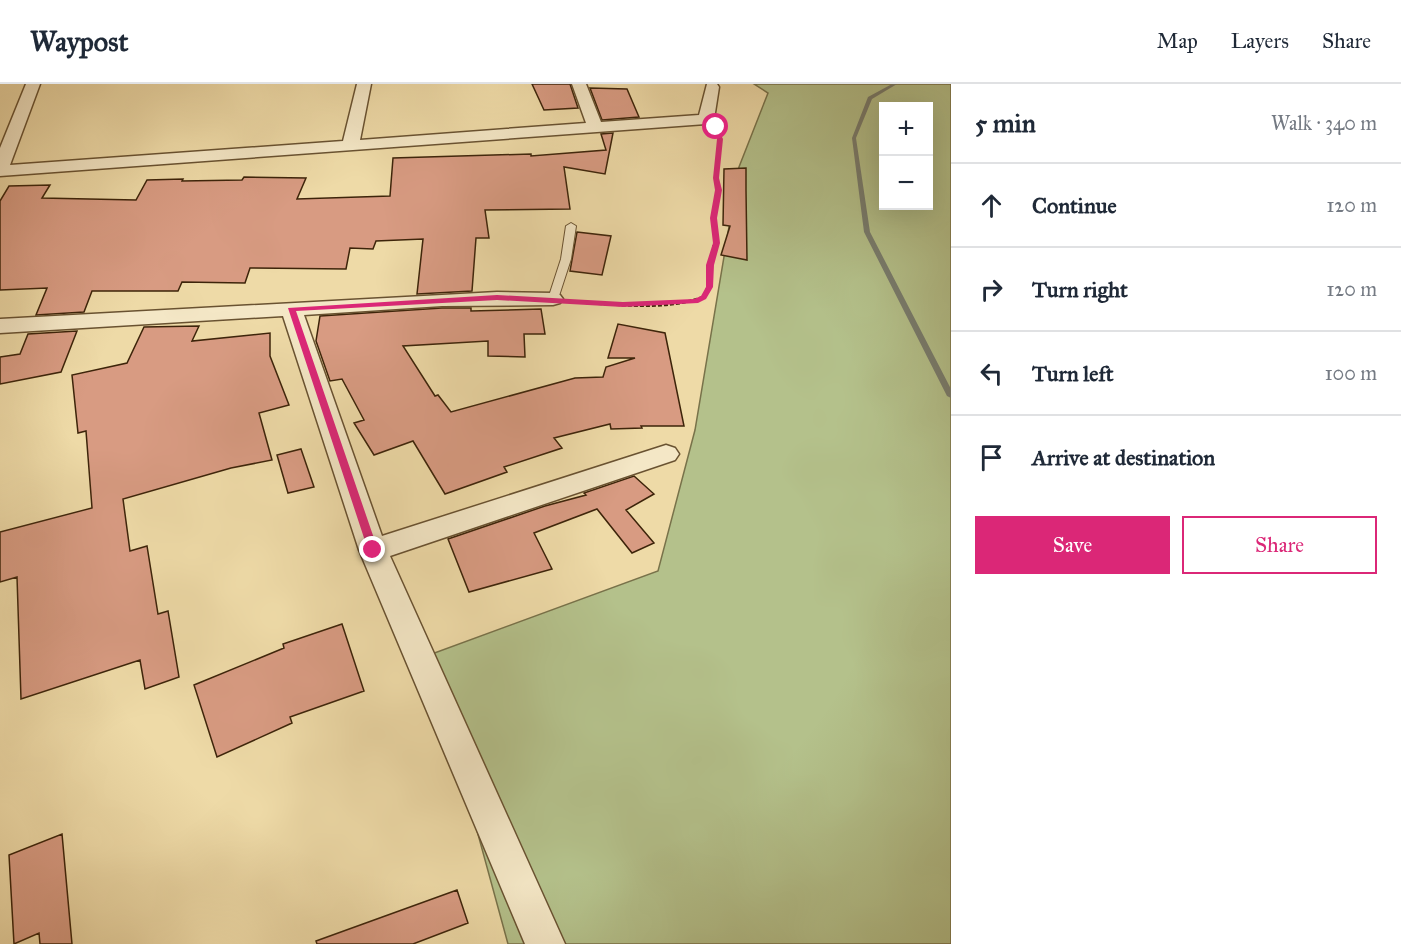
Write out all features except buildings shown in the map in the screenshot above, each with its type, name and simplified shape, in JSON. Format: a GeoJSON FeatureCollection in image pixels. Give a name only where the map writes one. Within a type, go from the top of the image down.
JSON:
{"type":"FeatureCollection","features":[{"type":"Feature","properties":{"kind":"street"},"geometry":{"type":"LineString","coordinates":[[33,84],[0,170],[706,119],[712,87]]}},
{"type":"Feature","properties":{"kind":"street"},"geometry":{"type":"LineString","coordinates":[[350,146],[364,84]]}},
{"type":"Feature","properties":{"kind":"street"},"geometry":{"type":"LineString","coordinates":[[579,84],[595,128]]}},
{"type":"Feature","properties":{"kind":"street"},"geometry":{"type":"LineString","coordinates":[[0,326],[497,298],[553,299]]}},
{"type":"Feature","properties":{"kind":"street"},"geometry":{"type":"LineString","coordinates":[[291,309],[373,550],[545,944]]}},
{"type":"Feature","properties":{"kind":"street"},"geometry":{"type":"LineString","coordinates":[[373,550],[666,453]]}},
{"type":"Feature","properties":{"kind":"lane"},"geometry":{"type":"LineString","coordinates":[[553,299],[566,259],[572,226]]}},
{"type":"Feature","properties":{"kind":"path"},"geometry":{"type":"LineString","coordinates":[[553,299],[623,304],[682,303],[704,297],[709,287],[710,265],[716,243],[714,218],[719,190],[716,178],[720,139],[716,127],[706,124],[706,119]]}},
{"type":"Feature","properties":{"kind":"green space"},"geometry":{"type":"Polygon","coordinates":[[[754,84],[951,84],[951,944],[508,944],[429,655],[658,571],[695,430],[739,167],[768,93],[754,84]]]}},
{"type":"Feature","properties":{"kind":"waterway"},"geometry":{"type":"LineString","coordinates":[[895,84],[870,98],[854,138],[867,232],[951,396]]}},
{"type":"Feature","properties":{"kind":"route"},"geometry":{"type":"LineString","coordinates":[[373,550],[291,309],[497,298],[623,304],[695,301],[704,297],[709,287],[710,265],[716,243],[714,218],[719,190],[716,178],[720,139],[716,127]]}}]}
